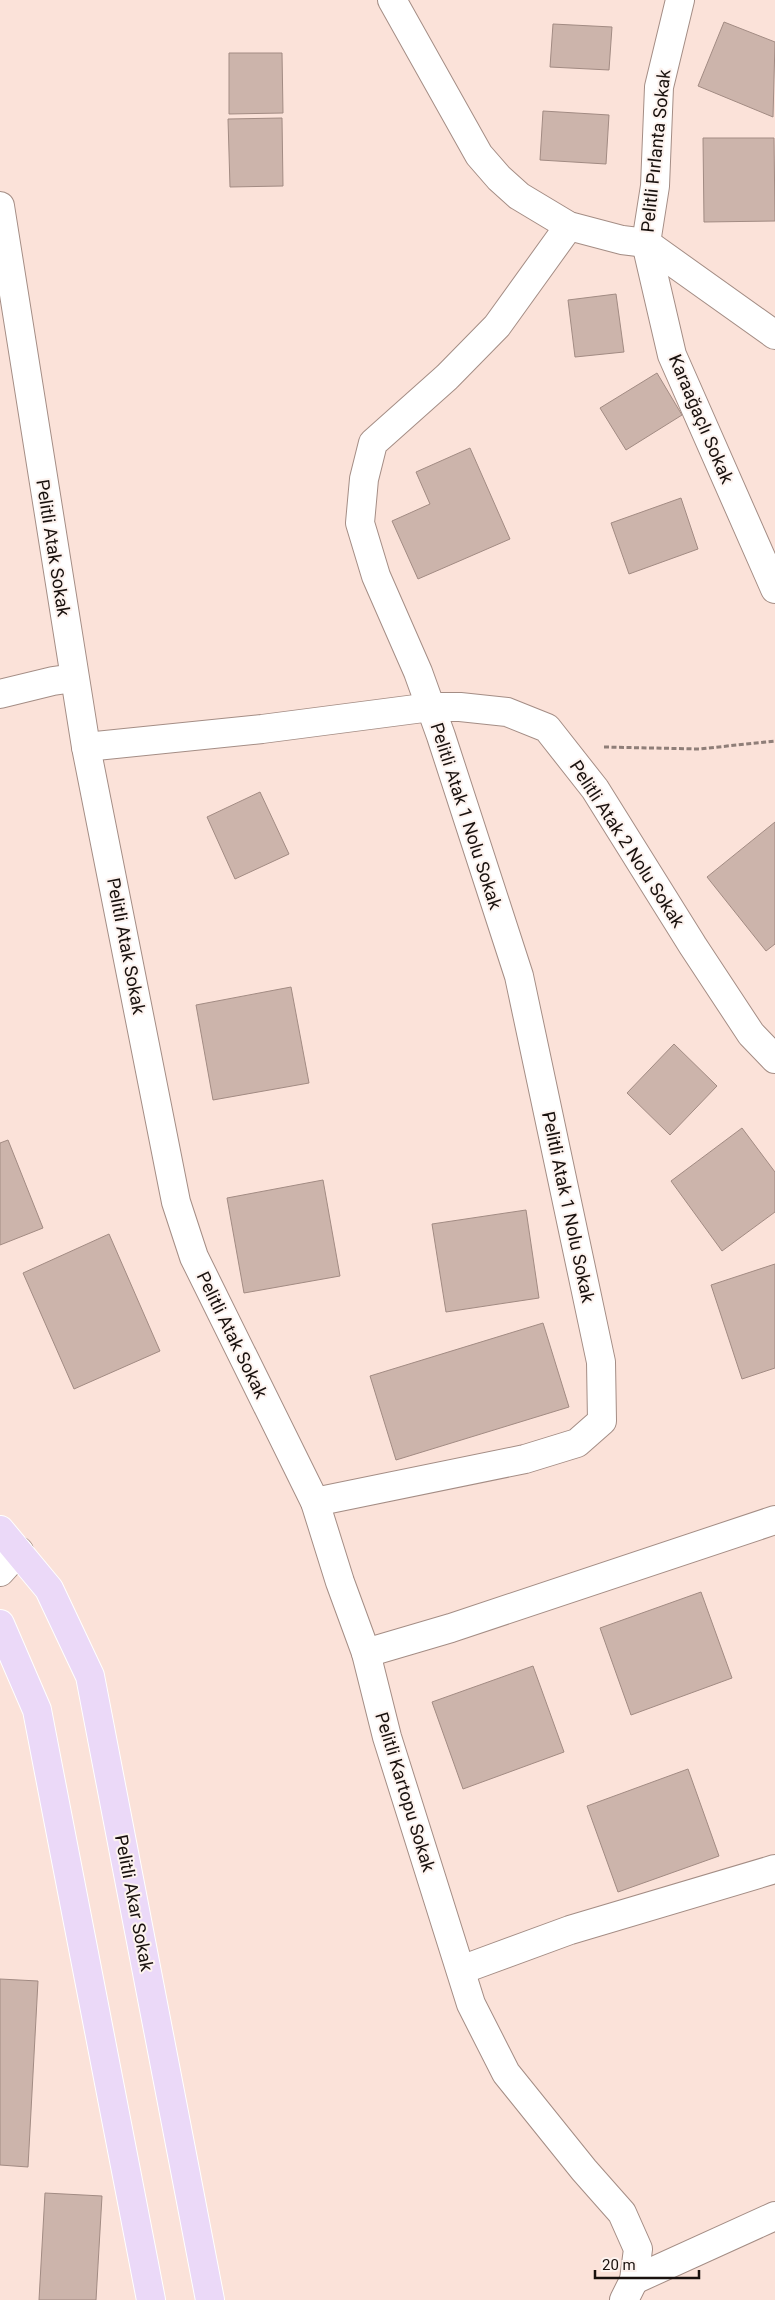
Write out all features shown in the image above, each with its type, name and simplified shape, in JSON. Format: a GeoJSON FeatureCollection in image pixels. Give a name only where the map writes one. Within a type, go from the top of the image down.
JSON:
{"type":"FeatureCollection","features":[{"type":"Feature","properties":{"kind":"main road","name":"Pelitli Akar Sokak"},"geometry":{"type":"LineString","coordinates":[[0,1530],[49,1589],[90,1676],[210,2300]]}},
{"type":"Feature","properties":{"kind":"main road"},"geometry":{"type":"LineString","coordinates":[[0,1624],[37,1710],[151,2300]]}},
{"type":"Feature","properties":{"kind":"street"},"geometry":{"type":"LineString","coordinates":[[392,0],[479,155],[499,178],[519,196],[568,226],[622,240],[646,243],[775,335]]}},
{"type":"Feature","properties":{"kind":"street","name":"Pelitli Pırlanta Sokak"},"geometry":{"type":"LineString","coordinates":[[646,243],[655,186],[659,87],[680,0]]}},
{"type":"Feature","properties":{"kind":"street","name":"Pelitli Atak Sokak"},"geometry":{"type":"LineString","coordinates":[[0,206],[86,747],[176,1202],[194,1257],[315,1502],[340,1582],[366,1653]]}},
{"type":"Feature","properties":{"kind":"street","name":"Pelitli Atak 1 Nolu Sokak"},"geometry":{"type":"LineString","coordinates":[[315,1502],[525,1459],[578,1443],[602,1421],[601,1362],[519,976],[418,672],[376,576],[360,523],[364,479],[373,443],[447,377],[497,326],[568,226]]}},
{"type":"Feature","properties":{"kind":"street","name":"Karaağaçlı Sokak"},"geometry":{"type":"LineString","coordinates":[[646,243],[672,355],[775,589]]}},
{"type":"Feature","properties":{"kind":"street"},"geometry":{"type":"LineString","coordinates":[[0,694],[53,681],[74,678]]}},
{"type":"Feature","properties":{"kind":"street","name":"Pelitli Atak 1 Nolu Sokak"},"geometry":{"type":"LineString","coordinates":[[86,747],[262,729],[430,707]]}},
{"type":"Feature","properties":{"kind":"street","name":"Pelitli Atak 2 Nolu Sokak"},"geometry":{"type":"LineString","coordinates":[[430,707],[460,707],[507,712],[547,728],[595,789],[693,946],[752,1034],[775,1059]]}},
{"type":"Feature","properties":{"kind":"street"},"geometry":{"type":"LineString","coordinates":[[366,1653],[451,1628],[775,1520]]}},
{"type":"Feature","properties":{"kind":"street"},"geometry":{"type":"LineString","coordinates":[[0,1572],[19,1551]]}},
{"type":"Feature","properties":{"kind":"street","name":"Pelitli Kartopu Sokak"},"geometry":{"type":"LineString","coordinates":[[366,1653],[387,1738],[472,2004],[506,2073],[584,2170],[622,2213],[638,2249],[629,2290]]}},
{"type":"Feature","properties":{"kind":"street"},"geometry":{"type":"LineString","coordinates":[[461,1970],[570,1930],[775,1868]]}},
{"type":"Feature","properties":{"kind":"street"},"geometry":{"type":"LineString","coordinates":[[629,2290],[775,2216]]}},
{"type":"Feature","properties":{"kind":"path"},"geometry":{"type":"LineString","coordinates":[[561,746],[698,749],[775,741]]}},
{"type":"Feature","properties":{"kind":"building"},"geometry":{"type":"Polygon","coordinates":[[[724,22],[775,42],[773,117],[698,86],[724,22]]]}},
{"type":"Feature","properties":{"kind":"building"},"geometry":{"type":"Polygon","coordinates":[[[553,24],[612,27],[609,70],[550,67],[553,24]]]}},
{"type":"Feature","properties":{"kind":"building"},"geometry":{"type":"Polygon","coordinates":[[[229,53],[282,53],[283,113],[229,114],[229,53]]]}},
{"type":"Feature","properties":{"kind":"building"},"geometry":{"type":"Polygon","coordinates":[[[543,111],[609,115],[606,164],[540,160],[543,111]]]}},
{"type":"Feature","properties":{"kind":"building"},"geometry":{"type":"Polygon","coordinates":[[[282,118],[283,186],[230,187],[228,119],[282,118]]]}},
{"type":"Feature","properties":{"kind":"building"},"geometry":{"type":"Polygon","coordinates":[[[703,138],[774,138],[775,221],[704,222],[703,138]]]}},
{"type":"Feature","properties":{"kind":"building"},"geometry":{"type":"Polygon","coordinates":[[[616,294],[624,352],[575,357],[568,300],[616,294]]]}},
{"type":"Feature","properties":{"kind":"building"},"geometry":{"type":"Polygon","coordinates":[[[657,373],[682,415],[626,450],[600,408],[657,373]]]}},
{"type":"Feature","properties":{"kind":"building"},"geometry":{"type":"Polygon","coordinates":[[[470,448],[510,539],[418,579],[392,521],[430,504],[416,472],[470,448]]]}},
{"type":"Feature","properties":{"kind":"building"},"geometry":{"type":"Polygon","coordinates":[[[681,498],[698,549],[629,574],[611,523],[681,498]]]}},
{"type":"Feature","properties":{"kind":"building"},"geometry":{"type":"Polygon","coordinates":[[[260,792],[289,854],[235,879],[207,817],[260,792]]]}},
{"type":"Feature","properties":{"kind":"building"},"geometry":{"type":"Polygon","coordinates":[[[775,822],[775,944],[766,951],[707,877],[775,822]]]}},
{"type":"Feature","properties":{"kind":"building"},"geometry":{"type":"Polygon","coordinates":[[[291,987],[309,1083],[213,1100],[196,1005],[291,987]]]}},
{"type":"Feature","properties":{"kind":"building"},"geometry":{"type":"Polygon","coordinates":[[[674,1044],[717,1086],[670,1135],[627,1093],[674,1044]]]}},
{"type":"Feature","properties":{"kind":"building"},"geometry":{"type":"Polygon","coordinates":[[[742,1128],[775,1172],[775,1212],[722,1251],[671,1181],[742,1128]]]}},
{"type":"Feature","properties":{"kind":"building"},"geometry":{"type":"Polygon","coordinates":[[[8,1140],[43,1228],[0,1245],[0,1143],[8,1140]]]}},
{"type":"Feature","properties":{"kind":"building"},"geometry":{"type":"Polygon","coordinates":[[[323,1180],[340,1276],[244,1293],[227,1198],[323,1180]]]}},
{"type":"Feature","properties":{"kind":"building"},"geometry":{"type":"Polygon","coordinates":[[[526,1210],[539,1298],[446,1312],[432,1224],[526,1210]]]}},
{"type":"Feature","properties":{"kind":"building"},"geometry":{"type":"Polygon","coordinates":[[[109,1234],[160,1351],[74,1389],[23,1273],[109,1234]]]}},
{"type":"Feature","properties":{"kind":"building"},"geometry":{"type":"Polygon","coordinates":[[[775,1264],[775,1368],[742,1379],[711,1285],[775,1264]]]}},
{"type":"Feature","properties":{"kind":"building"},"geometry":{"type":"Polygon","coordinates":[[[543,1323],[569,1407],[396,1460],[370,1376],[543,1323]]]}},
{"type":"Feature","properties":{"kind":"building"},"geometry":{"type":"Polygon","coordinates":[[[701,1592],[732,1678],[631,1715],[600,1628],[701,1592]]]}},
{"type":"Feature","properties":{"kind":"building"},"geometry":{"type":"Polygon","coordinates":[[[533,1666],[564,1752],[463,1789],[432,1702],[533,1666]]]}},
{"type":"Feature","properties":{"kind":"building"},"geometry":{"type":"Polygon","coordinates":[[[688,1769],[719,1856],[618,1892],[587,1806],[688,1769]]]}},
{"type":"Feature","properties":{"kind":"building"},"geometry":{"type":"Polygon","coordinates":[[[0,1979],[38,1981],[28,2167],[0,2165],[0,1979]]]}},
{"type":"Feature","properties":{"kind":"building"},"geometry":{"type":"Polygon","coordinates":[[[45,2193],[102,2196],[96,2300],[39,2300],[45,2193]]]}}]}
